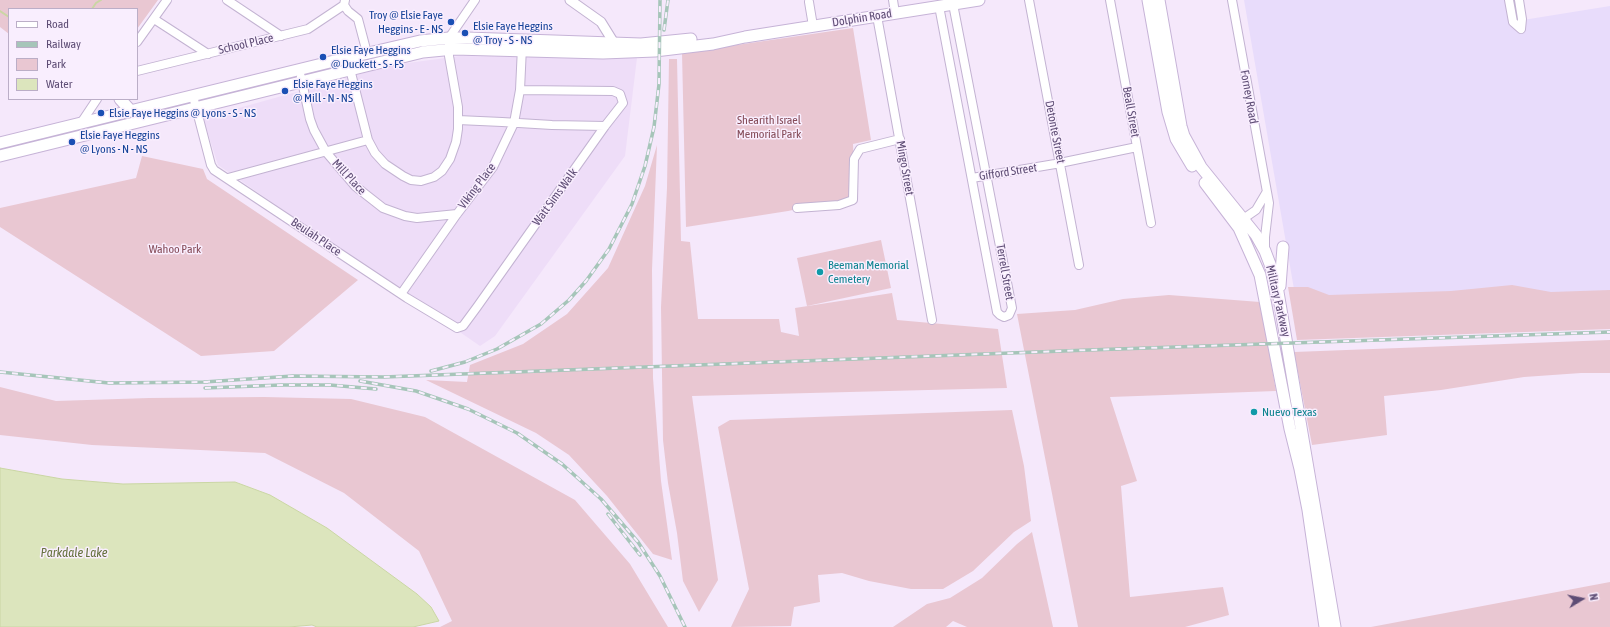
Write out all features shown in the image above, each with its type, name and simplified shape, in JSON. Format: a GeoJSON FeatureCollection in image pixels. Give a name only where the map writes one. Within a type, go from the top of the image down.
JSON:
{"type":"FeatureCollection","features":[{"type":"Feature","properties":{"kind":"main road","name":"Dolphin Road"},"geometry":{"type":"LineString","coordinates":[[449,44],[615,48],[655,51],[713,44],[745,37],[979,0]]}},
{"type":"Feature","properties":{"kind":"main road","name":"Military Parkway"},"geometry":{"type":"LineString","coordinates":[[1148,0],[1165,99],[1176,139],[1196,172],[1241,223],[1256,235],[1265,251],[1273,272],[1278,292],[1302,428],[1326,599],[1325,627]]}},
{"type":"Feature","properties":{"kind":"main road","name":"Military Parkway"},"geometry":{"type":"LineString","coordinates":[[1159,0],[1184,136],[1200,167],[1241,223],[1264,291],[1290,430],[1300,469],[1326,599],[1335,627]]}},
{"type":"Feature","properties":{"kind":"main road"},"geometry":{"type":"LineString","coordinates":[[0,156],[195,107],[367,53],[420,41],[449,44]]}},
{"type":"Feature","properties":{"kind":"main road"},"geometry":{"type":"LineString","coordinates":[[0,144],[192,96],[300,75],[350,69],[423,52],[449,44]]}},
{"type":"Feature","properties":{"kind":"main road"},"geometry":{"type":"LineString","coordinates":[[121,100],[131,111]]}},
{"type":"Feature","properties":{"kind":"main road"},"geometry":{"type":"LineString","coordinates":[[1278,292],[1281,279],[1283,247]]}},
{"type":"Feature","properties":{"kind":"main road"},"geometry":{"type":"LineString","coordinates":[[1290,430],[1302,428]]}},
{"type":"Feature","properties":{"kind":"street"},"geometry":{"type":"LineString","coordinates":[[138,41],[167,0]]}},
{"type":"Feature","properties":{"kind":"street"},"geometry":{"type":"LineString","coordinates":[[227,0],[282,36]]}},
{"type":"Feature","properties":{"kind":"street"},"geometry":{"type":"LineString","coordinates":[[570,0],[601,22],[615,48]]}},
{"type":"Feature","properties":{"kind":"street"},"geometry":{"type":"LineString","coordinates":[[892,0],[895,13]]}},
{"type":"Feature","properties":{"kind":"street","name":"Detonte Street"},"geometry":{"type":"LineString","coordinates":[[1029,0],[1061,163],[1079,265]]}},
{"type":"Feature","properties":{"kind":"street","name":"Beall Street"},"geometry":{"type":"LineString","coordinates":[[1110,0],[1151,223]]}},
{"type":"Feature","properties":{"kind":"street","name":"Forney Road"},"geometry":{"type":"LineString","coordinates":[[1232,0],[1269,203],[1265,251]]}},
{"type":"Feature","properties":{"kind":"street"},"geometry":{"type":"LineString","coordinates":[[1509,0],[1513,22],[1521,29],[1522,19],[1518,0]]}},
{"type":"Feature","properties":{"kind":"street"},"geometry":{"type":"LineString","coordinates":[[350,69],[368,140],[375,153],[394,171],[412,180],[421,181],[434,177],[442,171],[450,160],[456,142],[458,108],[448,56],[449,44],[472,1]]}},
{"type":"Feature","properties":{"kind":"street"},"geometry":{"type":"LineString","coordinates":[[809,2],[813,26]]}},
{"type":"Feature","properties":{"kind":"street"},"geometry":{"type":"LineString","coordinates":[[344,3],[348,11],[358,19],[367,53]]}},
{"type":"Feature","properties":{"kind":"street","name":"School Place"},"geometry":{"type":"LineString","coordinates":[[138,72],[282,36],[312,27],[344,3]]}},
{"type":"Feature","properties":{"kind":"street","name":"Terrell Street"},"geometry":{"type":"LineString","coordinates":[[939,6],[997,312],[1004,317],[1009,315],[1012,308],[953,4]]}},
{"type":"Feature","properties":{"kind":"street","name":"Mingo Street"},"geometry":{"type":"LineString","coordinates":[[877,16],[932,320]]}},
{"type":"Feature","properties":{"kind":"street"},"geometry":{"type":"LineString","coordinates":[[154,18],[208,54]]}},
{"type":"Feature","properties":{"kind":"street","name":"Viking Place"},"geometry":{"type":"LineString","coordinates":[[403,295],[457,214],[493,167],[514,123],[520,90],[522,46]]}},
{"type":"Feature","properties":{"kind":"street","name":"Mill Place"},"geometry":{"type":"LineString","coordinates":[[300,75],[310,119],[326,152],[355,186],[389,210],[406,216],[417,218],[457,214]]}},
{"type":"Feature","properties":{"kind":"street","name":"Watt Sims Walk"},"geometry":{"type":"LineString","coordinates":[[403,295],[457,328],[463,326],[605,126],[623,103],[622,97],[617,92],[520,90]]}},
{"type":"Feature","properties":{"kind":"street","name":"Beulah Place"},"geometry":{"type":"LineString","coordinates":[[192,96],[211,165],[214,170],[403,295]]}},
{"type":"Feature","properties":{"kind":"street"},"geometry":{"type":"LineString","coordinates":[[81,123],[96,100]]}},
{"type":"Feature","properties":{"kind":"street"},"geometry":{"type":"LineString","coordinates":[[458,120],[605,126]]}},
{"type":"Feature","properties":{"kind":"street"},"geometry":{"type":"LineString","coordinates":[[797,208],[838,205],[853,200],[854,159],[860,149],[900,139]]}},
{"type":"Feature","properties":{"kind":"street"},"geometry":{"type":"LineString","coordinates":[[228,178],[368,140]]}},
{"type":"Feature","properties":{"kind":"street","name":"Gifford Street"},"geometry":{"type":"LineString","coordinates":[[972,178],[1061,163],[1137,147]]}},
{"type":"Feature","properties":{"kind":"street"},"geometry":{"type":"LineString","coordinates":[[1241,223],[1256,210],[1266,193]]}},
{"type":"Feature","properties":{"kind":"shaded area"},"geometry":{"type":"Polygon","coordinates":[[[1244,0],[1520,0],[1523,20],[1610,6],[1610,311],[1299,318],[1244,0]]]}},
{"type":"Feature","properties":{"kind":"shaded area"},"geometry":{"type":"Polygon","coordinates":[[[460,56],[637,58],[625,156],[495,336],[480,346],[218,165],[203,118],[393,65],[460,56]]]}},
{"type":"Feature","properties":{"kind":"green space"},"geometry":{"type":"Polygon","coordinates":[[[0,0],[158,0],[138,28],[138,8],[8,8],[8,33],[0,27],[0,0]]]}},
{"type":"Feature","properties":{"kind":"green space","name":"Shearith Israel Memorial Park"},"geometry":{"type":"Polygon","coordinates":[[[853,28],[871,140],[853,144],[855,197],[788,211],[686,227],[682,53],[853,28]]]}},
{"type":"Feature","properties":{"kind":"green space"},"geometry":{"type":"Polygon","coordinates":[[[669,59],[677,59],[681,241],[690,242],[698,319],[779,319],[781,332],[799,336],[795,308],[892,293],[897,320],[998,329],[1007,388],[692,396],[718,580],[699,612],[683,581],[663,440],[661,307],[667,188],[669,59]]]}},
{"type":"Feature","properties":{"kind":"green space"},"geometry":{"type":"Polygon","coordinates":[[[657,145],[652,270],[653,378],[661,481],[672,560],[653,554],[607,496],[569,455],[536,433],[426,380],[467,382],[470,365],[523,344],[567,314],[608,268],[645,186],[657,145]]]}},
{"type":"Feature","properties":{"kind":"green space","name":"Wahoo Park"},"geometry":{"type":"Polygon","coordinates":[[[142,156],[203,169],[207,179],[358,280],[274,351],[201,356],[0,227],[0,208],[136,178],[142,156]]]}},
{"type":"Feature","properties":{"kind":"green space"},"geometry":{"type":"Polygon","coordinates":[[[881,240],[891,288],[807,306],[797,258],[881,240]]]}},
{"type":"Feature","properties":{"kind":"green space"},"geometry":{"type":"Polygon","coordinates":[[[1512,285],[1551,292],[1610,290],[1610,329],[1297,340],[1288,287],[1308,287],[1329,295],[1451,291],[1512,285]]]}},
{"type":"Feature","properties":{"kind":"green space"},"geometry":{"type":"Polygon","coordinates":[[[1169,295],[1260,302],[1276,391],[1110,397],[1137,481],[1121,486],[1130,597],[1223,587],[1229,615],[1185,627],[1078,627],[1017,314],[1075,310],[1123,299],[1169,295]]]}},
{"type":"Feature","properties":{"kind":"green space"},"geometry":{"type":"Polygon","coordinates":[[[1610,340],[1610,373],[1581,373],[1524,377],[1441,390],[1384,396],[1387,435],[1312,445],[1294,352],[1610,340]]]}},
{"type":"Feature","properties":{"kind":"green space"},"geometry":{"type":"Polygon","coordinates":[[[0,387],[56,401],[149,398],[264,397],[351,399],[425,417],[575,500],[630,564],[668,627],[440,627],[452,621],[419,551],[344,493],[265,453],[92,445],[0,435],[0,387]]]}},
{"type":"Feature","properties":{"kind":"green space"},"geometry":{"type":"Polygon","coordinates":[[[1012,410],[1024,466],[1031,521],[1014,532],[973,571],[943,589],[911,589],[869,581],[842,573],[818,575],[820,602],[794,607],[791,626],[731,627],[749,589],[718,427],[730,420],[1012,410]]]}},
{"type":"Feature","properties":{"kind":"green space"},"geometry":{"type":"Polygon","coordinates":[[[1032,532],[1053,627],[967,627],[953,621],[946,627],[893,627],[927,604],[950,598],[982,578],[1017,544],[1032,532]]]}},
{"type":"Feature","properties":{"kind":"green space"},"geometry":{"type":"Polygon","coordinates":[[[1610,582],[1610,627],[1371,627],[1610,582]]]}},
{"type":"Feature","properties":{"kind":"water","name":"Parkdale Lake"},"geometry":{"type":"Polygon","coordinates":[[[0,468],[62,479],[123,484],[235,482],[270,495],[327,528],[417,594],[431,607],[439,621],[413,627],[317,627],[312,625],[289,627],[0,627],[0,468]]]}},
{"type":"Feature","properties":{"kind":"waterway"},"geometry":{"type":"LineString","coordinates":[[93,8],[96,3],[101,0]]}},
{"type":"Feature","properties":{"kind":"waterway"},"geometry":{"type":"LineString","coordinates":[[0,11],[8,16]]}},
{"type":"Feature","properties":{"kind":"railway"},"geometry":{"type":"LineString","coordinates":[[431,371],[465,362],[497,349],[541,324],[569,300],[586,281],[609,249],[632,204],[645,166],[654,127],[659,84],[660,0]]}},
{"type":"Feature","properties":{"kind":"railway"},"geometry":{"type":"LineString","coordinates":[[664,30],[668,0]]}},
{"type":"Feature","properties":{"kind":"railway"},"geometry":{"type":"LineString","coordinates":[[204,382],[293,376],[384,377],[1610,332]]}},
{"type":"Feature","properties":{"kind":"railway"},"geometry":{"type":"LineString","coordinates":[[0,372],[109,383],[208,382]]}},
{"type":"Feature","properties":{"kind":"railway"},"geometry":{"type":"LineString","coordinates":[[360,381],[416,391],[468,409],[517,433],[562,464],[601,499],[638,542],[660,576],[685,627]]}},
{"type":"Feature","properties":{"kind":"railway"},"geometry":{"type":"LineString","coordinates":[[205,388],[330,385],[376,389]]}},
{"type":"Feature","properties":{"kind":"railway"},"geometry":{"type":"LineString","coordinates":[[608,514],[640,555]]}},
{"type":"Feature","properties":{"kind":"place","name":"Troy @ Elsie Faye Heggins - E - NS"},"geometry":{"type":"Point","coordinates":[451,22]}},
{"type":"Feature","properties":{"kind":"place","name":"Elsie Faye Heggins @ Troy - S - NS"},"geometry":{"type":"Point","coordinates":[465,33]}},
{"type":"Feature","properties":{"kind":"place","name":"Elsie Faye Heggins @ Duckett - S - FS"},"geometry":{"type":"Point","coordinates":[323,57]}},
{"type":"Feature","properties":{"kind":"place","name":"Elsie Faye Heggins @ Mill - N - NS"},"geometry":{"type":"Point","coordinates":[285,91]}},
{"type":"Feature","properties":{"kind":"place","name":"Elsie Faye Heggins @ Lyons - S - NS"},"geometry":{"type":"Point","coordinates":[101,113]}},
{"type":"Feature","properties":{"kind":"place","name":"Elsie Faye Heggins @ Lyons - N - NS"},"geometry":{"type":"Point","coordinates":[72,142]}},
{"type":"Feature","properties":{"kind":"place","name":"Beeman Memorial Cemetery"},"geometry":{"type":"Point","coordinates":[820,272]}},
{"type":"Feature","properties":{"kind":"place","name":"Nuevo Texas"},"geometry":{"type":"Point","coordinates":[1254,412]}}]}
